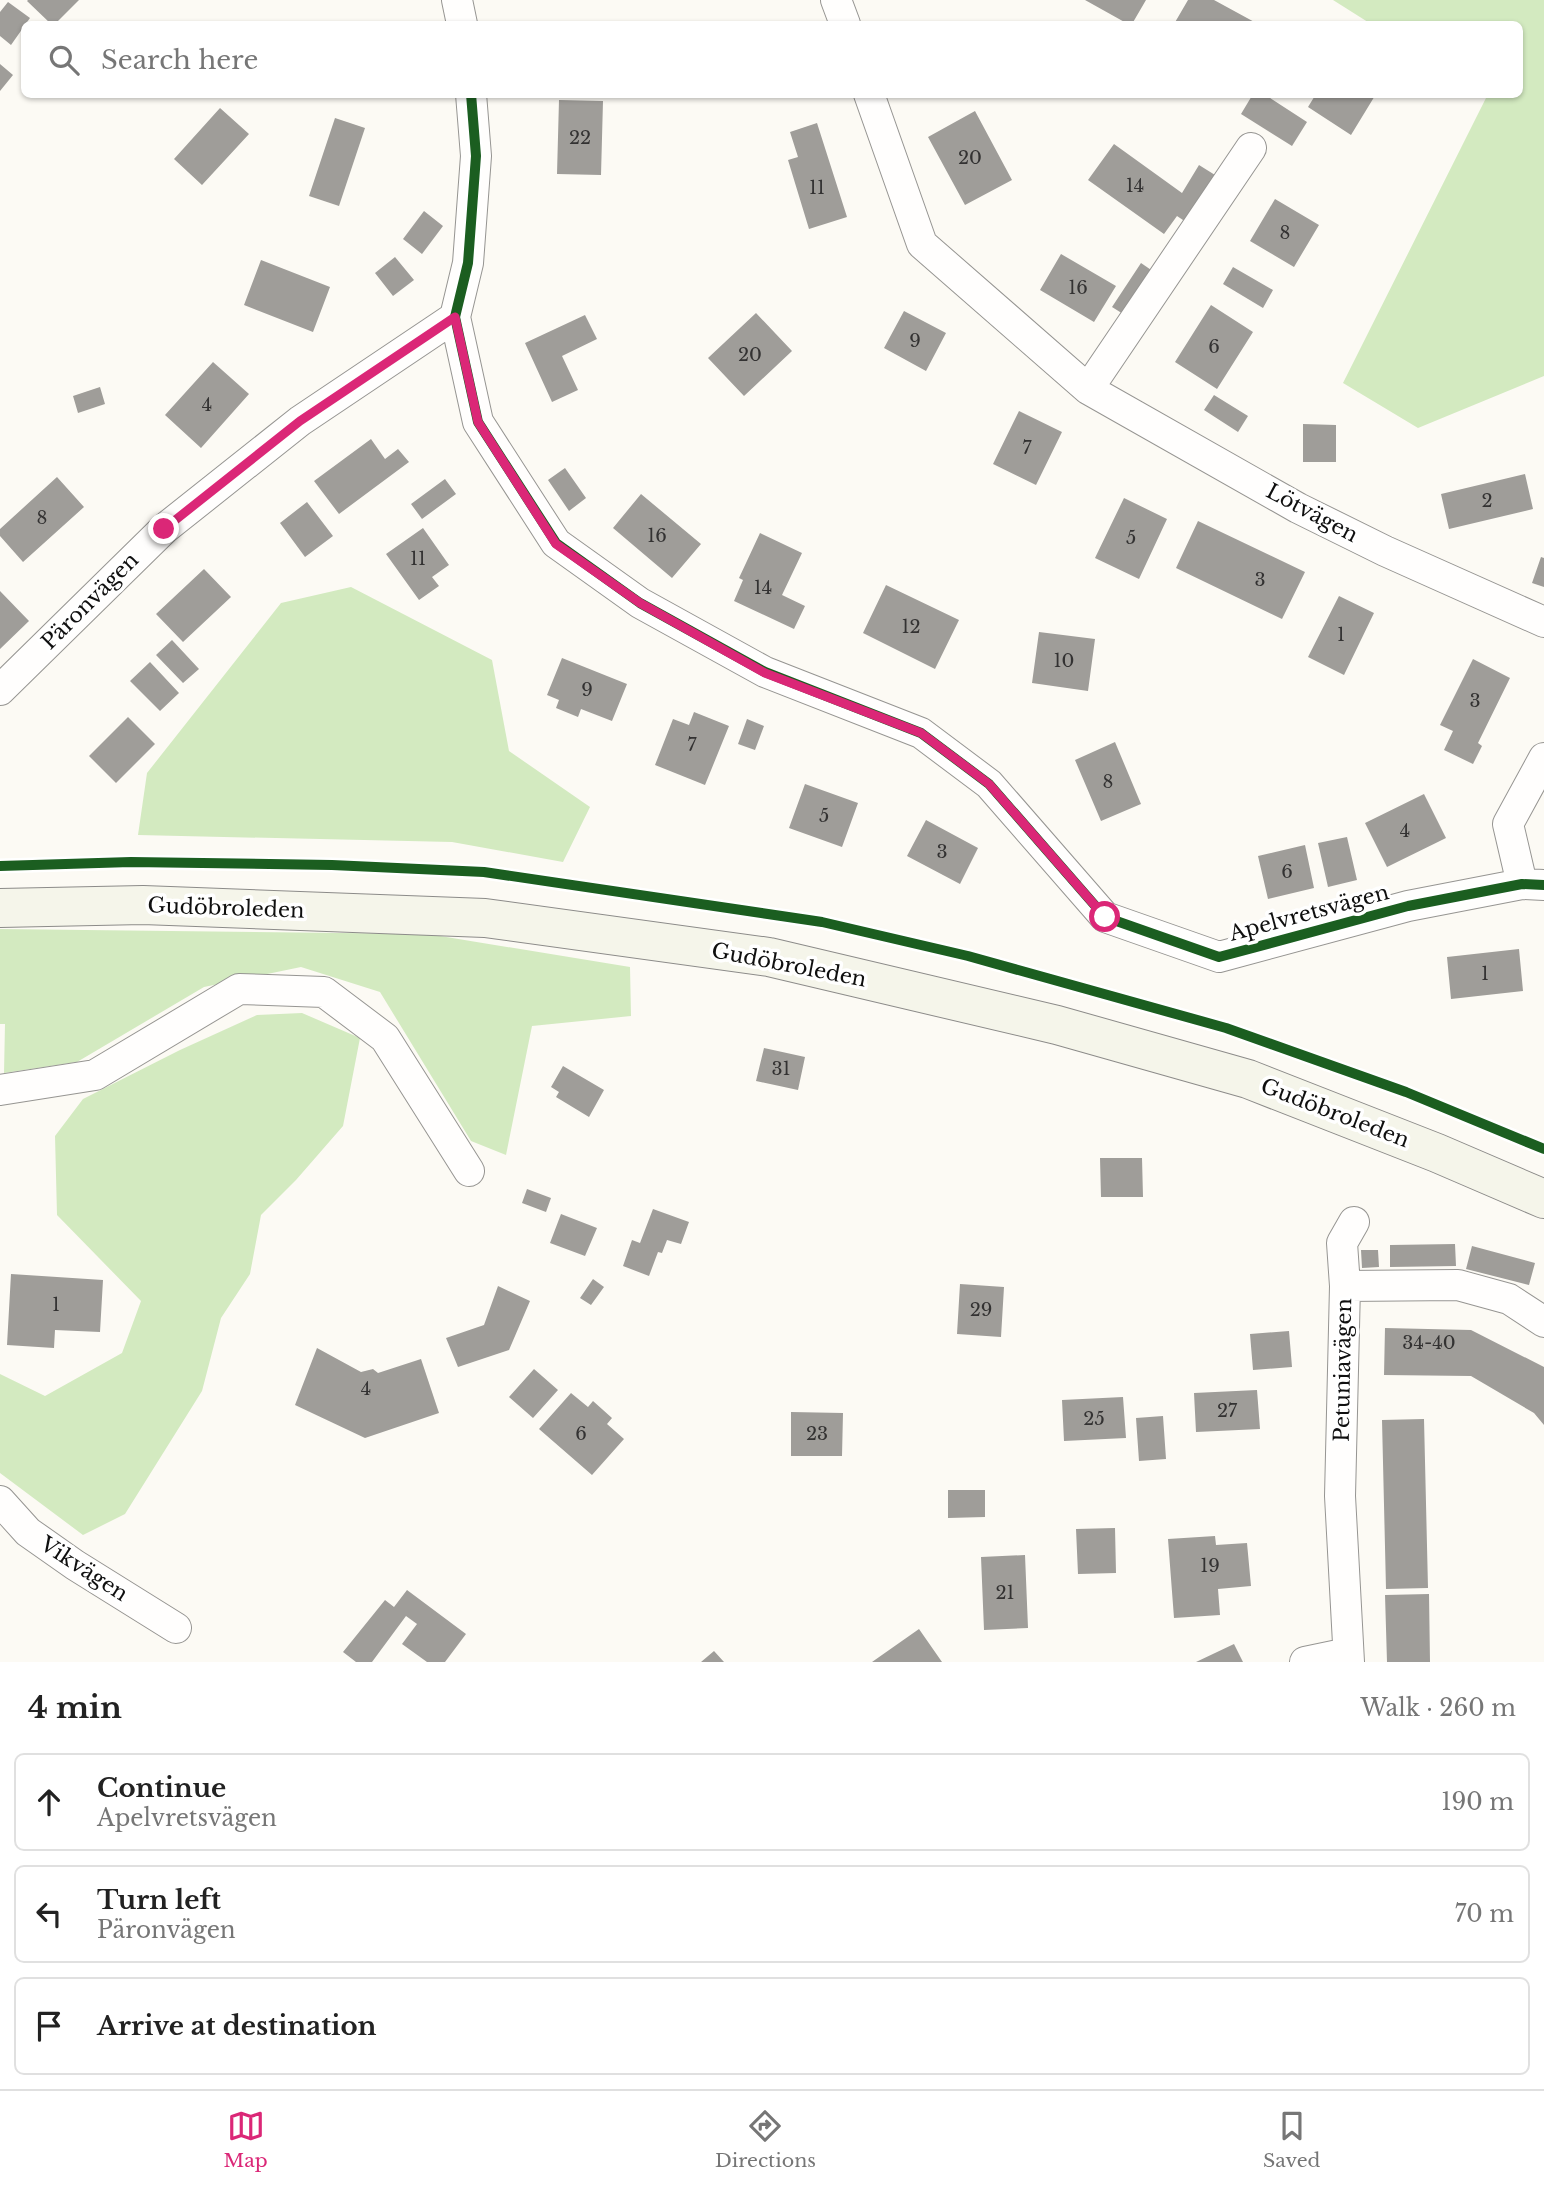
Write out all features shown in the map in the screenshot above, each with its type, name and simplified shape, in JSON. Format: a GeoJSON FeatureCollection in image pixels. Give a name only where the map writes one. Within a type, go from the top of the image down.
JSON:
{"type":"FeatureCollection","features":[{"type":"Feature","properties":{"kind":"main road","name":"Gudöbroleden"},"geometry":{"type":"LineString","coordinates":[[0,908],[143,905],[485,918],[769,957],[1057,1025],[1248,1079],[1437,1153],[1544,1199]]}},
{"type":"Feature","properties":{"kind":"street"},"geometry":{"type":"LineString","coordinates":[[457,0],[461,21]]}},
{"type":"Feature","properties":{"kind":"street"},"geometry":{"type":"LineString","coordinates":[[836,0],[844,21]]}},
{"type":"Feature","properties":{"kind":"street","name":"Apelvretsvägen"},"geometry":{"type":"LineString","coordinates":[[471,98],[476,156],[474,183],[468,263],[455,317],[478,422],[556,544],[640,603],[765,673],[921,733],[989,784],[1105,917],[1219,957],[1409,906],[1533,884]]}},
{"type":"Feature","properties":{"kind":"street","name":"Lötvägen"},"geometry":{"type":"LineString","coordinates":[[870,98],[922,244],[1088,389],[1298,508],[1385,551],[1544,622]]}},
{"type":"Feature","properties":{"kind":"street"},"geometry":{"type":"LineString","coordinates":[[1088,389],[1251,148]]}},
{"type":"Feature","properties":{"kind":"street","name":"Päronvägen"},"geometry":{"type":"LineString","coordinates":[[0,690],[164,529],[300,421],[455,317]]}},
{"type":"Feature","properties":{"kind":"street"},"geometry":{"type":"LineString","coordinates":[[1533,884],[1508,824],[1544,758]]}},
{"type":"Feature","properties":{"kind":"street"},"geometry":{"type":"LineString","coordinates":[[0,1090],[95,1075],[239,989],[324,992],[385,1038],[470,1171]]}},
{"type":"Feature","properties":{"kind":"street"},"geometry":{"type":"LineString","coordinates":[[1345,1286],[1342,1243],[1354,1222]]}},
{"type":"Feature","properties":{"kind":"street","name":"Petuniavägen"},"geometry":{"type":"LineString","coordinates":[[1349,1658],[1340,1496],[1345,1286],[1458,1285],[1509,1299],[1544,1322]]}},
{"type":"Feature","properties":{"kind":"street","name":"Vikvägen"},"geometry":{"type":"LineString","coordinates":[[0,1501],[28,1532],[75,1565],[176,1628]]}},
{"type":"Feature","properties":{"kind":"street"},"geometry":{"type":"LineString","coordinates":[[1305,1662],[1349,1658]]}},
{"type":"Feature","properties":{"kind":"green space"},"geometry":{"type":"Polygon","coordinates":[[[1333,0],[1544,0],[1544,376],[1418,428],[1343,383],[1486,98],[1523,98],[1523,21],[1366,21],[1333,0]]]}},
{"type":"Feature","properties":{"kind":"green space"},"geometry":{"type":"Polygon","coordinates":[[[351,587],[492,660],[509,751],[590,807],[563,862],[452,842],[138,835],[147,773],[281,603],[351,587]]]}},
{"type":"Feature","properties":{"kind":"green space"},"geometry":{"type":"Polygon","coordinates":[[[0,929],[428,934],[630,967],[631,1016],[532,1026],[506,1155],[471,1141],[380,992],[301,967],[204,987],[77,1062],[4,1073],[5,1024],[0,1024],[0,929]]]}},
{"type":"Feature","properties":{"kind":"green space"},"geometry":{"type":"Polygon","coordinates":[[[302,1013],[360,1038],[343,1126],[261,1215],[250,1274],[221,1318],[202,1391],[125,1514],[83,1535],[0,1473],[0,1374],[45,1396],[122,1353],[141,1301],[57,1215],[55,1136],[83,1099],[180,1050],[257,1015],[302,1013]]]}},
{"type":"Feature","properties":{"kind":"building"},"geometry":{"type":"Polygon","coordinates":[[[79,0],[58,21],[48,21],[27,1],[79,0]]]}},
{"type":"Feature","properties":{"kind":"building"},"geometry":{"type":"Polygon","coordinates":[[[1085,0],[1146,0],[1134,21],[1123,21],[1085,0]]]}},
{"type":"Feature","properties":{"kind":"building"},"geometry":{"type":"Polygon","coordinates":[[[1188,0],[1214,0],[1252,21],[1176,21],[1188,0]]]}},
{"type":"Feature","properties":{"kind":"building"},"geometry":{"type":"Polygon","coordinates":[[[8,2],[30,18],[28,21],[21,21],[21,31],[11,45],[0,36],[0,12],[8,2]]]}},
{"type":"Feature","properties":{"kind":"building"},"geometry":{"type":"Polygon","coordinates":[[[0,64],[13,75],[0,91],[0,64]]]}},
{"type":"Feature","properties":{"kind":"building"},"geometry":{"type":"Polygon","coordinates":[[[1251,98],[1270,98],[1307,122],[1292,146],[1241,114],[1251,98]]]}},
{"type":"Feature","properties":{"kind":"building"},"geometry":{"type":"Polygon","coordinates":[[[1314,98],[1374,98],[1351,135],[1308,107],[1314,98]]]}},
{"type":"Feature","properties":{"kind":"building"},"geometry":{"type":"Polygon","coordinates":[[[559,100],[603,101],[601,175],[557,174],[559,100]]]}},
{"type":"Feature","properties":{"kind":"building"},"geometry":{"type":"Polygon","coordinates":[[[220,108],[249,134],[202,185],[174,159],[220,108]]]}},
{"type":"Feature","properties":{"kind":"building"},"geometry":{"type":"Polygon","coordinates":[[[975,111],[1012,180],[965,205],[928,137],[975,111]]]}},
{"type":"Feature","properties":{"kind":"building"},"geometry":{"type":"Polygon","coordinates":[[[335,118],[365,128],[339,206],[309,196],[335,118]]]}},
{"type":"Feature","properties":{"kind":"building"},"geometry":{"type":"Polygon","coordinates":[[[817,123],[847,217],[809,229],[788,160],[798,157],[790,132],[817,123]]]}},
{"type":"Feature","properties":{"kind":"building"},"geometry":{"type":"Polygon","coordinates":[[[1114,144],[1182,193],[1199,165],[1215,175],[1186,222],[1177,216],[1164,234],[1088,180],[1114,144]]]}},
{"type":"Feature","properties":{"kind":"building"},"geometry":{"type":"Polygon","coordinates":[[[1275,199],[1319,225],[1294,267],[1250,241],[1275,199]]]}},
{"type":"Feature","properties":{"kind":"building"},"geometry":{"type":"Polygon","coordinates":[[[424,211],[443,226],[422,254],[403,239],[424,211]]]}},
{"type":"Feature","properties":{"kind":"building"},"geometry":{"type":"Polygon","coordinates":[[[1061,254],[1116,286],[1094,322],[1040,290],[1061,254]]]}},
{"type":"Feature","properties":{"kind":"building"},"geometry":{"type":"Polygon","coordinates":[[[395,257],[414,280],[393,296],[375,273],[395,257]]]}},
{"type":"Feature","properties":{"kind":"building"},"geometry":{"type":"Polygon","coordinates":[[[261,260],[330,287],[313,332],[244,305],[261,260]]]}},
{"type":"Feature","properties":{"kind":"building"},"geometry":{"type":"Polygon","coordinates":[[[1141,263],[1157,274],[1128,317],[1112,307],[1141,263]]]}},
{"type":"Feature","properties":{"kind":"building"},"geometry":{"type":"Polygon","coordinates":[[[1233,267],[1273,290],[1263,308],[1223,284],[1233,267]]]}},
{"type":"Feature","properties":{"kind":"building"},"geometry":{"type":"Polygon","coordinates":[[[1211,305],[1253,332],[1217,389],[1175,362],[1211,305]]]}},
{"type":"Feature","properties":{"kind":"building"},"geometry":{"type":"Polygon","coordinates":[[[904,311],[946,333],[926,371],[884,348],[904,311]]]}},
{"type":"Feature","properties":{"kind":"building"},"geometry":{"type":"Polygon","coordinates":[[[756,313],[792,351],[744,396],[708,358],[756,313]]]}},
{"type":"Feature","properties":{"kind":"building"},"geometry":{"type":"Polygon","coordinates":[[[585,315],[597,339],[562,356],[578,390],[552,402],[525,343],[585,315]]]}},
{"type":"Feature","properties":{"kind":"building"},"geometry":{"type":"Polygon","coordinates":[[[213,362],[249,394],[201,448],[165,415],[213,362]]]}},
{"type":"Feature","properties":{"kind":"building"},"geometry":{"type":"Polygon","coordinates":[[[100,387],[105,404],[78,413],[73,396],[100,387]]]}},
{"type":"Feature","properties":{"kind":"building"},"geometry":{"type":"Polygon","coordinates":[[[1214,395],[1248,416],[1238,432],[1204,410],[1214,395]]]}},
{"type":"Feature","properties":{"kind":"building"},"geometry":{"type":"Polygon","coordinates":[[[1019,411],[1062,432],[1036,485],[993,464],[1019,411]]]}},
{"type":"Feature","properties":{"kind":"building"},"geometry":{"type":"Polygon","coordinates":[[[1303,424],[1336,425],[1336,462],[1303,462],[1303,424]]]}},
{"type":"Feature","properties":{"kind":"building"},"geometry":{"type":"Polygon","coordinates":[[[371,439],[385,459],[398,449],[409,462],[339,514],[314,481],[371,439]]]}},
{"type":"Feature","properties":{"kind":"building"},"geometry":{"type":"Polygon","coordinates":[[[565,468],[586,498],[569,511],[548,480],[565,468]]]}},
{"type":"Feature","properties":{"kind":"building"},"geometry":{"type":"Polygon","coordinates":[[[1525,474],[1533,509],[1449,529],[1441,494],[1525,474]]]}},
{"type":"Feature","properties":{"kind":"building"},"geometry":{"type":"Polygon","coordinates":[[[57,477],[84,507],[23,562],[0,536],[0,529],[57,477]]]}},
{"type":"Feature","properties":{"kind":"building"},"geometry":{"type":"Polygon","coordinates":[[[445,479],[456,494],[422,519],[411,504],[445,479]]]}},
{"type":"Feature","properties":{"kind":"building"},"geometry":{"type":"Polygon","coordinates":[[[641,494],[701,544],[672,578],[613,528],[641,494]]]}},
{"type":"Feature","properties":{"kind":"building"},"geometry":{"type":"Polygon","coordinates":[[[1124,498],[1167,519],[1139,579],[1095,558],[1124,498]]]}},
{"type":"Feature","properties":{"kind":"building"},"geometry":{"type":"Polygon","coordinates":[[[307,502],[333,536],[305,557],[280,523],[307,502]]]}},
{"type":"Feature","properties":{"kind":"building"},"geometry":{"type":"Polygon","coordinates":[[[1198,521],[1305,572],[1282,619],[1176,568],[1198,521]]]}},
{"type":"Feature","properties":{"kind":"building"},"geometry":{"type":"Polygon","coordinates":[[[423,528],[449,565],[432,577],[439,586],[419,600],[386,554],[423,528]]]}},
{"type":"Feature","properties":{"kind":"building"},"geometry":{"type":"Polygon","coordinates":[[[760,533],[802,553],[782,595],[805,606],[794,629],[734,601],[743,580],[739,578],[760,533]]]}},
{"type":"Feature","properties":{"kind":"building"},"geometry":{"type":"Polygon","coordinates":[[[1541,557],[1544,558],[1544,587],[1532,583],[1541,557]]]}},
{"type":"Feature","properties":{"kind":"building"},"geometry":{"type":"Polygon","coordinates":[[[204,569],[231,597],[183,642],[156,614],[204,569]]]}},
{"type":"Feature","properties":{"kind":"building"},"geometry":{"type":"Polygon","coordinates":[[[886,585],[959,620],[935,669],[863,633],[886,585]]]}},
{"type":"Feature","properties":{"kind":"building"},"geometry":{"type":"Polygon","coordinates":[[[0,591],[29,621],[0,649],[0,591]]]}},
{"type":"Feature","properties":{"kind":"building"},"geometry":{"type":"Polygon","coordinates":[[[1339,596],[1374,613],[1344,675],[1308,657],[1339,596]]]}},
{"type":"Feature","properties":{"kind":"building"},"geometry":{"type":"Polygon","coordinates":[[[1039,632],[1095,639],[1088,691],[1032,683],[1039,632]]]}},
{"type":"Feature","properties":{"kind":"building"},"geometry":{"type":"Polygon","coordinates":[[[172,640],[199,669],[183,683],[156,655],[172,640]]]}},
{"type":"Feature","properties":{"kind":"building"},"geometry":{"type":"Polygon","coordinates":[[[562,658],[627,684],[612,721],[581,709],[578,717],[556,708],[559,700],[547,695],[562,658]]]}},
{"type":"Feature","properties":{"kind":"building"},"geometry":{"type":"Polygon","coordinates":[[[1473,659],[1510,678],[1478,743],[1482,746],[1473,764],[1444,750],[1453,731],[1440,725],[1473,659]]]}},
{"type":"Feature","properties":{"kind":"building"},"geometry":{"type":"Polygon","coordinates":[[[150,662],[179,693],[160,711],[130,681],[150,662]]]}},
{"type":"Feature","properties":{"kind":"building"},"geometry":{"type":"Polygon","coordinates":[[[694,712],[729,726],[705,785],[655,765],[673,719],[689,725],[694,712]]]}},
{"type":"Feature","properties":{"kind":"building"},"geometry":{"type":"Polygon","coordinates":[[[128,717],[155,744],[116,783],[89,756],[128,717]]]}},
{"type":"Feature","properties":{"kind":"building"},"geometry":{"type":"Polygon","coordinates":[[[747,719],[764,726],[755,750],[738,744],[747,719]]]}},
{"type":"Feature","properties":{"kind":"building"},"geometry":{"type":"Polygon","coordinates":[[[1115,742],[1141,804],[1101,821],[1075,760],[1115,742]]]}},
{"type":"Feature","properties":{"kind":"building"},"geometry":{"type":"Polygon","coordinates":[[[805,784],[858,803],[842,847],[789,828],[805,784]]]}},
{"type":"Feature","properties":{"kind":"building"},"geometry":{"type":"Polygon","coordinates":[[[1424,794],[1446,838],[1387,867],[1365,823],[1424,794]]]}},
{"type":"Feature","properties":{"kind":"building"},"geometry":{"type":"Polygon","coordinates":[[[926,820],[978,848],[960,884],[907,856],[926,820]]]}},
{"type":"Feature","properties":{"kind":"building"},"geometry":{"type":"Polygon","coordinates":[[[1347,837],[1357,880],[1328,887],[1318,843],[1347,837]]]}},
{"type":"Feature","properties":{"kind":"building"},"geometry":{"type":"Polygon","coordinates":[[[1305,845],[1314,888],[1268,899],[1258,856],[1305,845]]]}},
{"type":"Feature","properties":{"kind":"building"},"geometry":{"type":"Polygon","coordinates":[[[1519,949],[1523,991],[1451,999],[1447,957],[1519,949]]]}},
{"type":"Feature","properties":{"kind":"building"},"geometry":{"type":"Polygon","coordinates":[[[764,1048],[805,1057],[798,1090],[756,1081],[764,1048]]]}},
{"type":"Feature","properties":{"kind":"building"},"geometry":{"type":"Polygon","coordinates":[[[563,1066],[604,1090],[589,1117],[556,1097],[559,1092],[551,1087],[563,1066]]]}},
{"type":"Feature","properties":{"kind":"building"},"geometry":{"type":"Polygon","coordinates":[[[1100,1158],[1142,1158],[1143,1197],[1101,1197],[1100,1158]]]}},
{"type":"Feature","properties":{"kind":"building"},"geometry":{"type":"Polygon","coordinates":[[[527,1189],[551,1198],[546,1212],[522,1203],[527,1189]]]}},
{"type":"Feature","properties":{"kind":"building"},"geometry":{"type":"Polygon","coordinates":[[[653,1209],[689,1222],[681,1244],[667,1240],[662,1253],[658,1252],[649,1276],[623,1266],[632,1240],[640,1243],[653,1209]]]}},
{"type":"Feature","properties":{"kind":"building"},"geometry":{"type":"Polygon","coordinates":[[[561,1214],[597,1228],[585,1256],[550,1243],[561,1214]]]}},
{"type":"Feature","properties":{"kind":"building"},"geometry":{"type":"Polygon","coordinates":[[[1455,1244],[1456,1266],[1390,1267],[1390,1245],[1455,1244]]]}},
{"type":"Feature","properties":{"kind":"building"},"geometry":{"type":"Polygon","coordinates":[[[1472,1246],[1535,1263],[1529,1285],[1466,1269],[1472,1246]]]}},
{"type":"Feature","properties":{"kind":"building"},"geometry":{"type":"Polygon","coordinates":[[[1361,1250],[1378,1250],[1379,1267],[1362,1268],[1361,1250]]]}},
{"type":"Feature","properties":{"kind":"building"},"geometry":{"type":"Polygon","coordinates":[[[11,1274],[103,1280],[100,1332],[55,1330],[54,1348],[7,1345],[11,1274]]]}},
{"type":"Feature","properties":{"kind":"building"},"geometry":{"type":"Polygon","coordinates":[[[593,1279],[604,1287],[591,1305],[580,1298],[593,1279]]]}},
{"type":"Feature","properties":{"kind":"building"},"geometry":{"type":"Polygon","coordinates":[[[960,1284],[1004,1287],[1001,1337],[957,1334],[960,1284]]]}},
{"type":"Feature","properties":{"kind":"building"},"geometry":{"type":"Polygon","coordinates":[[[498,1286],[530,1301],[509,1350],[458,1367],[446,1338],[484,1325],[498,1286]]]}},
{"type":"Feature","properties":{"kind":"building"},"geometry":{"type":"Polygon","coordinates":[[[1385,1328],[1471,1330],[1544,1367],[1544,1425],[1534,1413],[1471,1376],[1384,1375],[1385,1328]]]}},
{"type":"Feature","properties":{"kind":"building"},"geometry":{"type":"Polygon","coordinates":[[[1289,1331],[1292,1367],[1253,1370],[1250,1334],[1289,1331]]]}},
{"type":"Feature","properties":{"kind":"building"},"geometry":{"type":"Polygon","coordinates":[[[317,1348],[361,1372],[373,1369],[378,1373],[421,1359],[439,1413],[365,1438],[295,1405],[317,1348]]]}},
{"type":"Feature","properties":{"kind":"building"},"geometry":{"type":"Polygon","coordinates":[[[534,1369],[558,1390],[533,1418],[509,1397],[534,1369]]]}},
{"type":"Feature","properties":{"kind":"building"},"geometry":{"type":"Polygon","coordinates":[[[1257,1390],[1260,1429],[1196,1432],[1194,1393],[1257,1390]]]}},
{"type":"Feature","properties":{"kind":"building"},"geometry":{"type":"Polygon","coordinates":[[[571,1393],[588,1407],[593,1401],[612,1418],[607,1424],[624,1439],[592,1475],[539,1429],[571,1393]]]}},
{"type":"Feature","properties":{"kind":"building"},"geometry":{"type":"Polygon","coordinates":[[[1123,1397],[1126,1438],[1064,1441],[1062,1400],[1123,1397]]]}},
{"type":"Feature","properties":{"kind":"building"},"geometry":{"type":"Polygon","coordinates":[[[791,1412],[843,1413],[842,1456],[791,1456],[791,1412]]]}},
{"type":"Feature","properties":{"kind":"building"},"geometry":{"type":"Polygon","coordinates":[[[1163,1416],[1166,1459],[1139,1461],[1136,1418],[1163,1416]]]}},
{"type":"Feature","properties":{"kind":"building"},"geometry":{"type":"Polygon","coordinates":[[[1424,1419],[1428,1588],[1386,1589],[1382,1420],[1424,1419]]]}},
{"type":"Feature","properties":{"kind":"building"},"geometry":{"type":"Polygon","coordinates":[[[948,1490],[985,1490],[985,1517],[948,1518],[948,1490]]]}},
{"type":"Feature","properties":{"kind":"building"},"geometry":{"type":"Polygon","coordinates":[[[1115,1528],[1116,1573],[1078,1574],[1076,1529],[1115,1528]]]}},
{"type":"Feature","properties":{"kind":"building"},"geometry":{"type":"Polygon","coordinates":[[[1215,1536],[1216,1545],[1247,1543],[1251,1586],[1218,1589],[1220,1615],[1174,1618],[1168,1539],[1215,1536]]]}},
{"type":"Feature","properties":{"kind":"building"},"geometry":{"type":"Polygon","coordinates":[[[1025,1555],[1028,1628],[984,1630],[981,1557],[1025,1555]]]}},
{"type":"Feature","properties":{"kind":"building"},"geometry":{"type":"Polygon","coordinates":[[[407,1590],[466,1634],[445,1662],[427,1662],[402,1644],[417,1624],[406,1616],[372,1662],[356,1662],[343,1652],[385,1600],[394,1607],[407,1590]]]}},
{"type":"Feature","properties":{"kind":"building"},"geometry":{"type":"Polygon","coordinates":[[[1429,1594],[1430,1662],[1387,1662],[1385,1595],[1429,1594]]]}},
{"type":"Feature","properties":{"kind":"building"},"geometry":{"type":"Polygon","coordinates":[[[919,1629],[942,1662],[872,1662],[919,1629]]]}},
{"type":"Feature","properties":{"kind":"building"},"geometry":{"type":"Polygon","coordinates":[[[1234,1644],[1243,1662],[1196,1662],[1234,1644]]]}},
{"type":"Feature","properties":{"kind":"building"},"geometry":{"type":"Polygon","coordinates":[[[714,1651],[724,1662],[701,1662],[714,1651]]]}},
{"type":"Feature","properties":{"kind":"cycle path"},"geometry":{"type":"LineString","coordinates":[[471,98],[476,156],[468,263],[455,317],[478,422],[556,543],[640,603],[765,672],[921,733],[989,784],[1105,917],[1219,957],[1408,906],[1522,884],[1544,885]]}},
{"type":"Feature","properties":{"kind":"cycle path"},"geometry":{"type":"LineString","coordinates":[[0,866],[131,862],[332,865],[484,872],[822,922],[968,956],[1226,1028],[1406,1092],[1544,1149]]}},
{"type":"Feature","properties":{"kind":"route"},"geometry":{"type":"LineString","coordinates":[[164,529],[300,421],[455,317],[478,422],[556,544],[640,603],[765,673],[921,733],[989,784],[1105,917]]}}]}
